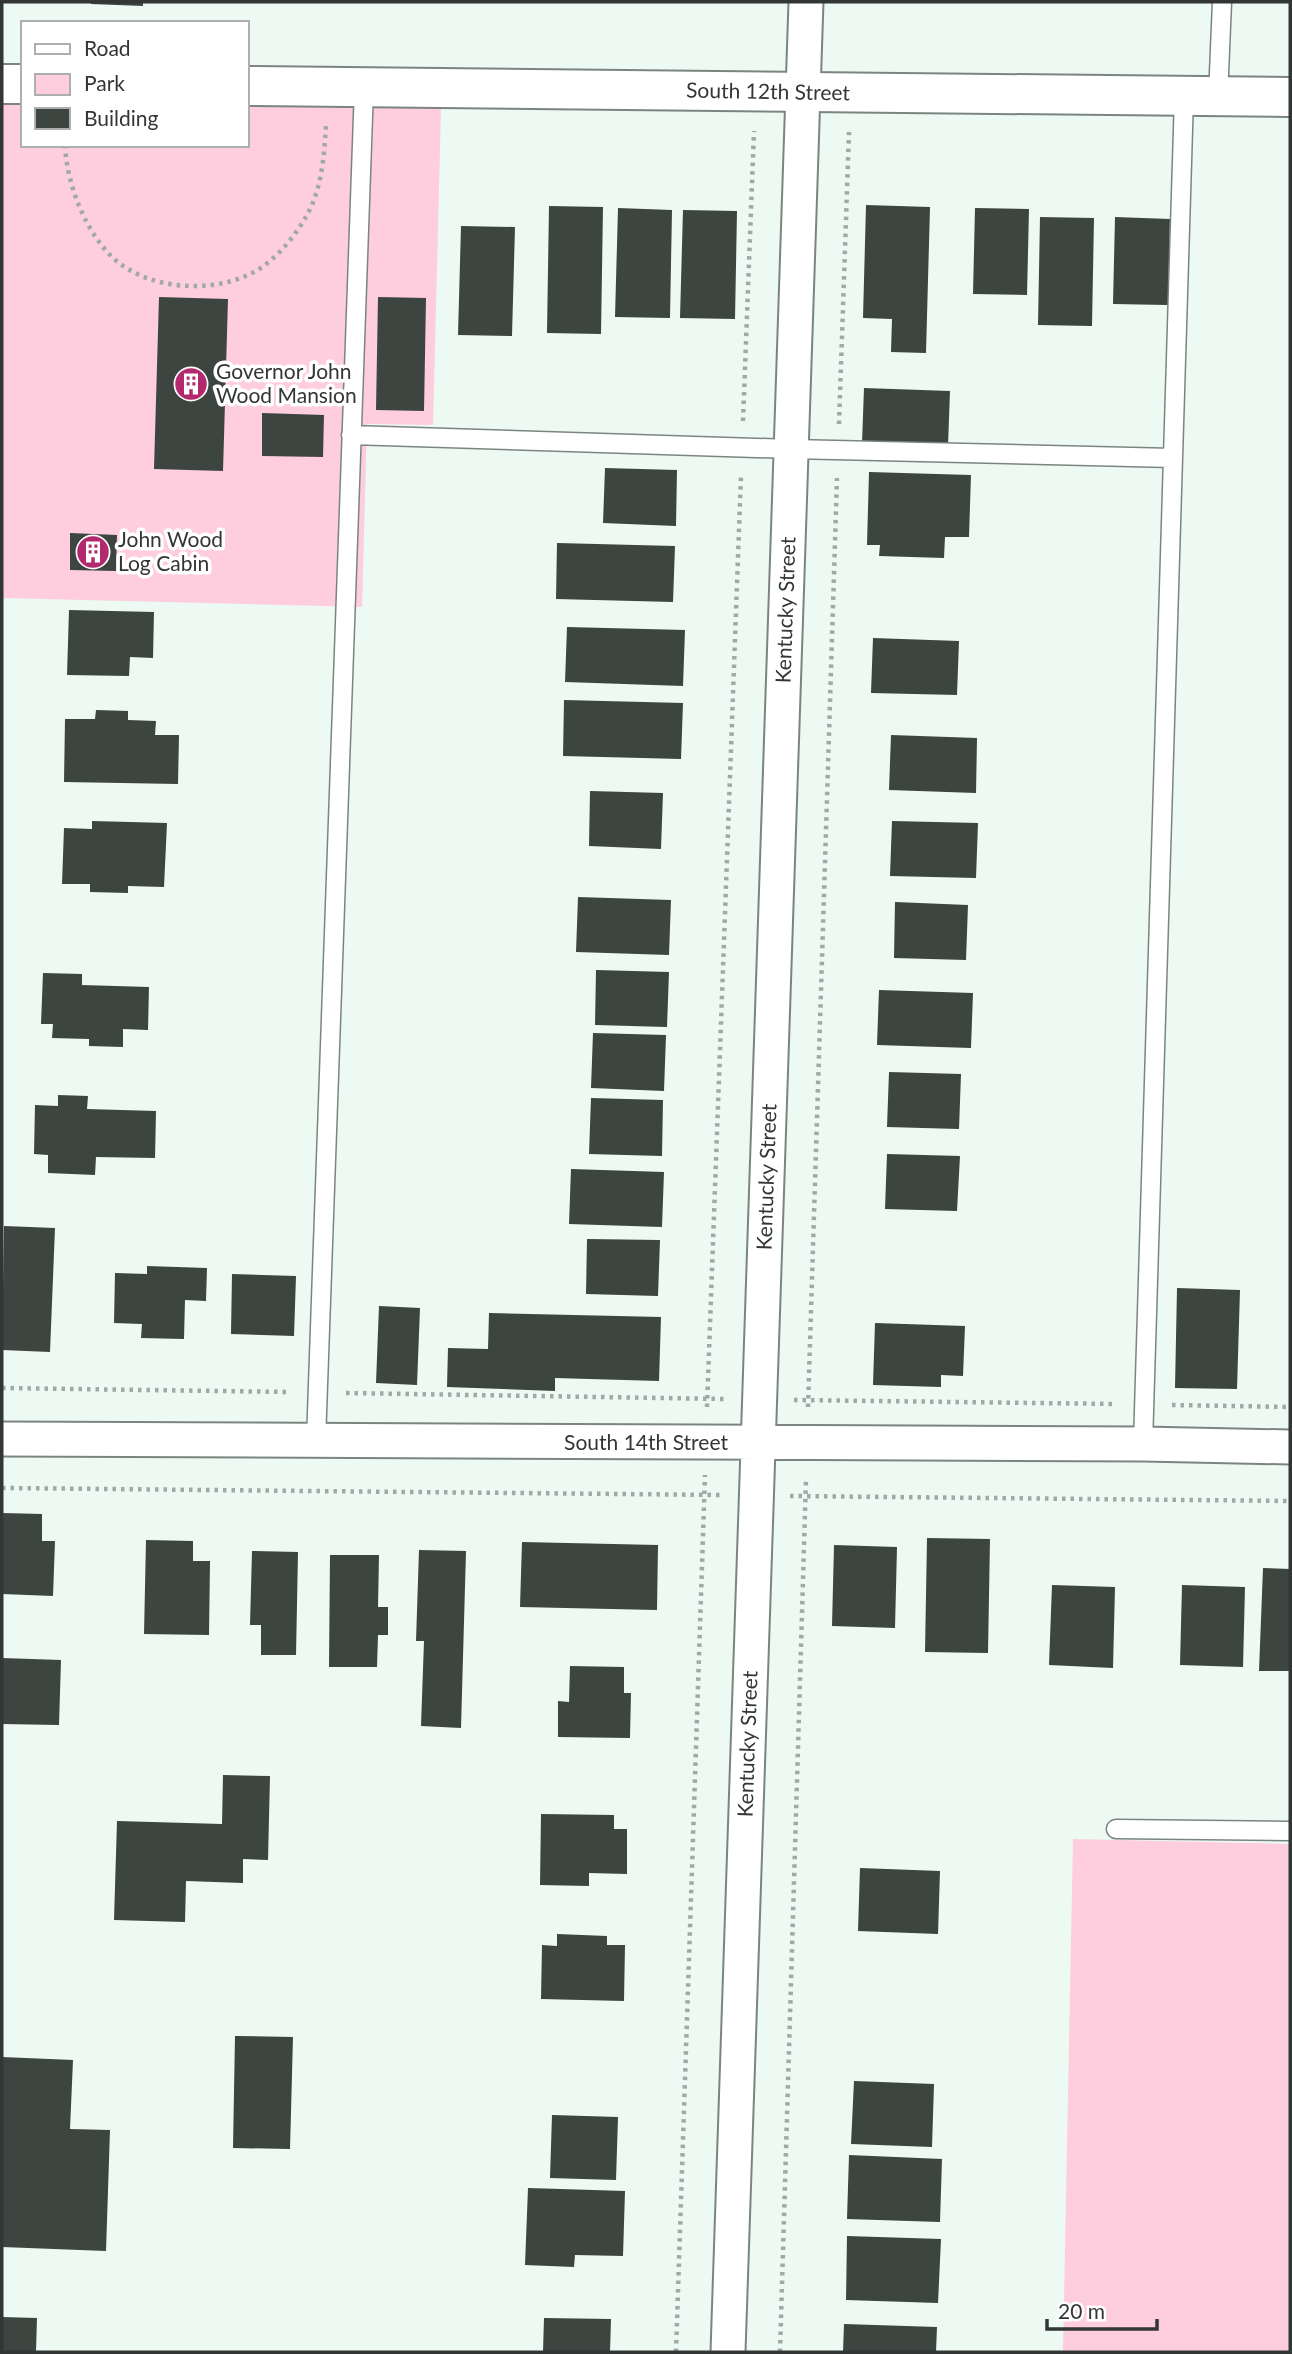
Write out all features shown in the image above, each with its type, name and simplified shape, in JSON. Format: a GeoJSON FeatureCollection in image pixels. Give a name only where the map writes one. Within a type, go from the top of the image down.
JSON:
{"type":"FeatureCollection","features":[{"type":"Feature","properties":{"kind":"street","name":"Kentucky Street"},"geometry":{"type":"LineString","coordinates":[[729,2352],[806,2]]}},
{"type":"Feature","properties":{"kind":"street"},"geometry":{"type":"LineString","coordinates":[[2,84],[21,84]]}},
{"type":"Feature","properties":{"kind":"street","name":"South 12th Street"},"geometry":{"type":"LineString","coordinates":[[248,86],[1290,97]]}},
{"type":"Feature","properties":{"kind":"street","name":"South 14th Street"},"geometry":{"type":"LineString","coordinates":[[2,1439],[1290,1447]]}},
{"type":"Feature","properties":{"kind":"lane"},"geometry":{"type":"LineString","coordinates":[[1143,1444],[1173,458],[1201,96],[1222,2]]}},
{"type":"Feature","properties":{"kind":"lane"},"geometry":{"type":"LineString","coordinates":[[316,1441],[364,88]]}},
{"type":"Feature","properties":{"kind":"lane"},"geometry":{"type":"LineString","coordinates":[[351,435],[1173,458]]}},
{"type":"Feature","properties":{"kind":"lane"},"geometry":{"type":"LineString","coordinates":[[1116,1829],[1290,1831]]}},
{"type":"Feature","properties":{"kind":"path"},"geometry":{"type":"LineString","coordinates":[[65,147],[72,185],[83,213],[95,236],[112,257],[132,272],[155,282],[202,285],[225,283],[250,275],[291,240],[308,213],[318,185],[326,126]]}},
{"type":"Feature","properties":{"kind":"path"},"geometry":{"type":"LineString","coordinates":[[676,2352],[707,1399],[754,131]]}},
{"type":"Feature","properties":{"kind":"path"},"geometry":{"type":"LineString","coordinates":[[780,2352],[849,132]]}},
{"type":"Feature","properties":{"kind":"path"},"geometry":{"type":"LineString","coordinates":[[2,1388],[1290,1407]]}},
{"type":"Feature","properties":{"kind":"path"},"geometry":{"type":"LineString","coordinates":[[2,1488],[1290,1501]]}},
{"type":"Feature","properties":{"kind":"green space"},"geometry":{"type":"Polygon","coordinates":[[[2,96],[21,96],[21,147],[248,147],[248,102],[441,108],[433,425],[367,424],[362,607],[2,598],[2,96]]]}},
{"type":"Feature","properties":{"kind":"green space"},"geometry":{"type":"Polygon","coordinates":[[[1073,1839],[1290,1844],[1290,2352],[1063,2352],[1073,1839]]]}},
{"type":"Feature","properties":{"kind":"building"},"geometry":{"type":"Polygon","coordinates":[[[143,2],[143,6],[91,4],[143,2]]]}},
{"type":"Feature","properties":{"kind":"building"},"geometry":{"type":"Polygon","coordinates":[[[866,205],[930,207],[926,353],[891,352],[892,319],[863,318],[866,205]]]}},
{"type":"Feature","properties":{"kind":"building"},"geometry":{"type":"Polygon","coordinates":[[[549,206],[603,207],[601,334],[547,333],[549,206]]]}},
{"type":"Feature","properties":{"kind":"building"},"geometry":{"type":"Polygon","coordinates":[[[618,208],[672,210],[670,318],[615,317],[618,208]]]}},
{"type":"Feature","properties":{"kind":"building"},"geometry":{"type":"Polygon","coordinates":[[[975,208],[1029,209],[1027,295],[973,294],[975,208]]]}},
{"type":"Feature","properties":{"kind":"building"},"geometry":{"type":"Polygon","coordinates":[[[683,210],[737,211],[735,319],[680,318],[683,210]]]}},
{"type":"Feature","properties":{"kind":"building"},"geometry":{"type":"Polygon","coordinates":[[[1040,217],[1094,218],[1092,326],[1038,325],[1040,217]]]}},
{"type":"Feature","properties":{"kind":"building"},"geometry":{"type":"Polygon","coordinates":[[[1115,217],[1170,219],[1168,305],[1113,304],[1115,217]]]}},
{"type":"Feature","properties":{"kind":"building"},"geometry":{"type":"Polygon","coordinates":[[[461,226],[515,227],[512,336],[458,335],[461,226]]]}},
{"type":"Feature","properties":{"kind":"building","name":"Governor John Wood Mansion"},"geometry":{"type":"Polygon","coordinates":[[[159,297],[228,299],[223,471],[154,469],[159,297]]]}},
{"type":"Feature","properties":{"kind":"building"},"geometry":{"type":"Polygon","coordinates":[[[378,297],[426,298],[424,411],[376,410],[378,297]]]}},
{"type":"Feature","properties":{"kind":"building"},"geometry":{"type":"Polygon","coordinates":[[[864,388],[950,391],[948,446],[862,443],[864,388]]]}},
{"type":"Feature","properties":{"kind":"building"},"geometry":{"type":"Polygon","coordinates":[[[262,413],[324,415],[323,457],[262,456],[262,413]]]}},
{"type":"Feature","properties":{"kind":"building"},"geometry":{"type":"Polygon","coordinates":[[[605,468],[677,470],[676,526],[603,523],[605,468]]]}},
{"type":"Feature","properties":{"kind":"building"},"geometry":{"type":"Polygon","coordinates":[[[869,472],[971,475],[969,537],[945,537],[944,558],[879,556],[880,545],[867,545],[869,472]]]}},
{"type":"Feature","properties":{"kind":"building","name":"John Wood Log Cabin"},"geometry":{"type":"Polygon","coordinates":[[[70,533],[117,535],[116,571],[70,570],[70,533]]]}},
{"type":"Feature","properties":{"kind":"building"},"geometry":{"type":"Polygon","coordinates":[[[557,543],[675,546],[673,602],[556,599],[557,543]]]}},
{"type":"Feature","properties":{"kind":"building"},"geometry":{"type":"Polygon","coordinates":[[[69,610],[154,612],[153,658],[130,657],[129,676],[67,675],[69,610]]]}},
{"type":"Feature","properties":{"kind":"building"},"geometry":{"type":"Polygon","coordinates":[[[567,627],[685,630],[683,686],[565,682],[567,627]]]}},
{"type":"Feature","properties":{"kind":"building"},"geometry":{"type":"Polygon","coordinates":[[[873,638],[959,641],[957,695],[871,693],[873,638]]]}},
{"type":"Feature","properties":{"kind":"building"},"geometry":{"type":"Polygon","coordinates":[[[564,700],[683,703],[681,759],[563,756],[564,700]]]}},
{"type":"Feature","properties":{"kind":"building"},"geometry":{"type":"Polygon","coordinates":[[[96,710],[128,711],[128,720],[156,721],[155,735],[179,735],[178,784],[64,782],[65,719],[95,719],[96,710]]]}},
{"type":"Feature","properties":{"kind":"building"},"geometry":{"type":"Polygon","coordinates":[[[891,735],[977,738],[976,793],[889,790],[891,735]]]}},
{"type":"Feature","properties":{"kind":"building"},"geometry":{"type":"Polygon","coordinates":[[[590,791],[663,793],[661,849],[589,846],[590,791]]]}},
{"type":"Feature","properties":{"kind":"building"},"geometry":{"type":"Polygon","coordinates":[[[92,821],[167,823],[164,887],[128,886],[128,893],[90,892],[90,884],[62,884],[64,828],[92,829],[92,821]]]}},
{"type":"Feature","properties":{"kind":"building"},"geometry":{"type":"Polygon","coordinates":[[[892,821],[978,823],[976,878],[890,876],[892,821]]]}},
{"type":"Feature","properties":{"kind":"building"},"geometry":{"type":"Polygon","coordinates":[[[578,897],[671,900],[669,955],[576,952],[578,897]]]}},
{"type":"Feature","properties":{"kind":"building"},"geometry":{"type":"Polygon","coordinates":[[[895,902],[968,905],[966,960],[894,958],[895,902]]]}},
{"type":"Feature","properties":{"kind":"building"},"geometry":{"type":"Polygon","coordinates":[[[596,970],[669,972],[667,1027],[595,1025],[596,970]]]}},
{"type":"Feature","properties":{"kind":"building"},"geometry":{"type":"Polygon","coordinates":[[[43,973],[82,974],[82,985],[149,987],[148,1030],[123,1029],[123,1047],[89,1046],[89,1039],[52,1038],[53,1024],[41,1024],[43,973]]]}},
{"type":"Feature","properties":{"kind":"building"},"geometry":{"type":"Polygon","coordinates":[[[879,990],[973,993],[971,1048],[877,1045],[879,990]]]}},
{"type":"Feature","properties":{"kind":"building"},"geometry":{"type":"Polygon","coordinates":[[[593,1033],[666,1035],[664,1091],[591,1088],[593,1033]]]}},
{"type":"Feature","properties":{"kind":"building"},"geometry":{"type":"Polygon","coordinates":[[[889,1072],[961,1074],[959,1129],[887,1127],[889,1072]]]}},
{"type":"Feature","properties":{"kind":"building"},"geometry":{"type":"Polygon","coordinates":[[[58,1095],[88,1096],[87,1109],[156,1111],[155,1158],[96,1157],[95,1175],[48,1173],[48,1155],[34,1154],[35,1105],[58,1106],[58,1095]]]}},
{"type":"Feature","properties":{"kind":"building"},"geometry":{"type":"Polygon","coordinates":[[[591,1098],[663,1100],[662,1156],[589,1154],[591,1098]]]}},
{"type":"Feature","properties":{"kind":"building"},"geometry":{"type":"Polygon","coordinates":[[[887,1154],[960,1156],[957,1211],[885,1209],[887,1154]]]}},
{"type":"Feature","properties":{"kind":"building"},"geometry":{"type":"Polygon","coordinates":[[[571,1169],[664,1172],[662,1227],[569,1224],[571,1169]]]}},
{"type":"Feature","properties":{"kind":"building"},"geometry":{"type":"Polygon","coordinates":[[[4,1226],[55,1228],[50,1352],[2,1350],[4,1226]]]}},
{"type":"Feature","properties":{"kind":"building"},"geometry":{"type":"Polygon","coordinates":[[[587,1239],[660,1240],[658,1296],[586,1294],[587,1239]]]}},
{"type":"Feature","properties":{"kind":"building"},"geometry":{"type":"Polygon","coordinates":[[[147,1266],[207,1268],[206,1301],[185,1300],[184,1339],[141,1338],[142,1324],[114,1323],[115,1273],[147,1274],[147,1266]]]}},
{"type":"Feature","properties":{"kind":"building"},"geometry":{"type":"Polygon","coordinates":[[[232,1274],[296,1276],[294,1336],[231,1334],[232,1274]]]}},
{"type":"Feature","properties":{"kind":"building"},"geometry":{"type":"Polygon","coordinates":[[[1177,1288],[1240,1290],[1237,1389],[1175,1388],[1177,1288]]]}},
{"type":"Feature","properties":{"kind":"building"},"geometry":{"type":"Polygon","coordinates":[[[379,1306],[420,1308],[417,1385],[376,1383],[379,1306]]]}},
{"type":"Feature","properties":{"kind":"building"},"geometry":{"type":"Polygon","coordinates":[[[489,1313],[661,1317],[659,1381],[555,1378],[555,1391],[447,1387],[448,1348],[488,1349],[489,1313]]]}},
{"type":"Feature","properties":{"kind":"building"},"geometry":{"type":"Polygon","coordinates":[[[875,1323],[965,1326],[963,1376],[941,1375],[941,1387],[873,1385],[875,1323]]]}},
{"type":"Feature","properties":{"kind":"building"},"geometry":{"type":"Polygon","coordinates":[[[2,1513],[42,1514],[42,1541],[55,1541],[53,1596],[2,1594],[2,1513]]]}},
{"type":"Feature","properties":{"kind":"building"},"geometry":{"type":"Polygon","coordinates":[[[927,1538],[990,1539],[988,1653],[925,1652],[927,1538]]]}},
{"type":"Feature","properties":{"kind":"building"},"geometry":{"type":"Polygon","coordinates":[[[146,1540],[193,1541],[193,1561],[210,1561],[209,1635],[144,1634],[146,1540]]]}},
{"type":"Feature","properties":{"kind":"building"},"geometry":{"type":"Polygon","coordinates":[[[522,1542],[658,1545],[657,1610],[520,1607],[522,1542]]]}},
{"type":"Feature","properties":{"kind":"building"},"geometry":{"type":"Polygon","coordinates":[[[834,1545],[897,1547],[895,1628],[832,1626],[834,1545]]]}},
{"type":"Feature","properties":{"kind":"building"},"geometry":{"type":"Polygon","coordinates":[[[419,1550],[466,1551],[461,1728],[421,1726],[424,1641],[416,1641],[419,1550]]]}},
{"type":"Feature","properties":{"kind":"building"},"geometry":{"type":"Polygon","coordinates":[[[252,1551],[298,1552],[296,1655],[261,1655],[261,1625],[250,1625],[252,1551]]]}},
{"type":"Feature","properties":{"kind":"building"},"geometry":{"type":"Polygon","coordinates":[[[330,1555],[379,1555],[378,1607],[388,1607],[388,1635],[378,1635],[377,1667],[329,1667],[330,1555]]]}},
{"type":"Feature","properties":{"kind":"building"},"geometry":{"type":"Polygon","coordinates":[[[1263,1568],[1290,1569],[1290,1671],[1259,1671],[1263,1568]]]}},
{"type":"Feature","properties":{"kind":"building"},"geometry":{"type":"Polygon","coordinates":[[[1052,1585],[1115,1587],[1113,1668],[1049,1665],[1052,1585]]]}},
{"type":"Feature","properties":{"kind":"building"},"geometry":{"type":"Polygon","coordinates":[[[1182,1585],[1245,1587],[1243,1667],[1180,1665],[1182,1585]]]}},
{"type":"Feature","properties":{"kind":"building"},"geometry":{"type":"Polygon","coordinates":[[[2,1658],[61,1660],[59,1725],[2,1724],[2,1658]]]}},
{"type":"Feature","properties":{"kind":"building"},"geometry":{"type":"Polygon","coordinates":[[[570,1666],[624,1667],[624,1693],[631,1693],[630,1738],[558,1737],[558,1701],[569,1702],[570,1666]]]}},
{"type":"Feature","properties":{"kind":"building"},"geometry":{"type":"Polygon","coordinates":[[[223,1775],[270,1776],[268,1860],[243,1859],[243,1883],[186,1881],[185,1922],[114,1920],[117,1821],[222,1824],[223,1775]]]}},
{"type":"Feature","properties":{"kind":"building"},"geometry":{"type":"Polygon","coordinates":[[[541,1814],[614,1815],[614,1829],[627,1829],[627,1874],[589,1873],[589,1886],[540,1885],[541,1814]]]}},
{"type":"Feature","properties":{"kind":"building"},"geometry":{"type":"Polygon","coordinates":[[[860,1868],[940,1871],[938,1934],[858,1931],[860,1868]]]}},
{"type":"Feature","properties":{"kind":"building"},"geometry":{"type":"Polygon","coordinates":[[[557,1934],[607,1936],[607,1945],[625,1945],[624,2001],[541,1999],[542,1945],[557,1946],[557,1934]]]}},
{"type":"Feature","properties":{"kind":"building"},"geometry":{"type":"Polygon","coordinates":[[[235,2036],[293,2037],[290,2149],[233,2148],[235,2036]]]}},
{"type":"Feature","properties":{"kind":"building"},"geometry":{"type":"Polygon","coordinates":[[[2,2057],[73,2060],[70,2129],[110,2130],[106,2251],[2,2247],[2,2057]]]}},
{"type":"Feature","properties":{"kind":"building"},"geometry":{"type":"Polygon","coordinates":[[[854,2081],[934,2084],[932,2147],[851,2144],[854,2081]]]}},
{"type":"Feature","properties":{"kind":"building"},"geometry":{"type":"Polygon","coordinates":[[[552,2115],[618,2117],[616,2180],[550,2178],[552,2115]]]}},
{"type":"Feature","properties":{"kind":"building"},"geometry":{"type":"Polygon","coordinates":[[[849,2155],[942,2159],[940,2222],[847,2219],[849,2155]]]}},
{"type":"Feature","properties":{"kind":"building"},"geometry":{"type":"Polygon","coordinates":[[[528,2188],[625,2191],[623,2256],[575,2255],[574,2267],[525,2265],[528,2188]]]}},
{"type":"Feature","properties":{"kind":"building"},"geometry":{"type":"Polygon","coordinates":[[[847,2236],[941,2239],[938,2303],[846,2300],[847,2236]]]}},
{"type":"Feature","properties":{"kind":"building"},"geometry":{"type":"Polygon","coordinates":[[[2,2317],[37,2318],[36,2352],[2,2352],[2,2317]]]}},
{"type":"Feature","properties":{"kind":"building"},"geometry":{"type":"Polygon","coordinates":[[[544,2318],[611,2319],[610,2352],[543,2352],[544,2318]]]}},
{"type":"Feature","properties":{"kind":"building"},"geometry":{"type":"Polygon","coordinates":[[[844,2324],[937,2327],[936,2352],[843,2352],[844,2324]]]}},
{"type":"Feature","properties":{"kind":"place","name":"Governor John Wood Mansion"},"geometry":{"type":"Point","coordinates":[191,384]}},
{"type":"Feature","properties":{"kind":"place","name":"John Wood Log Cabin"},"geometry":{"type":"Point","coordinates":[93,552]}}]}
